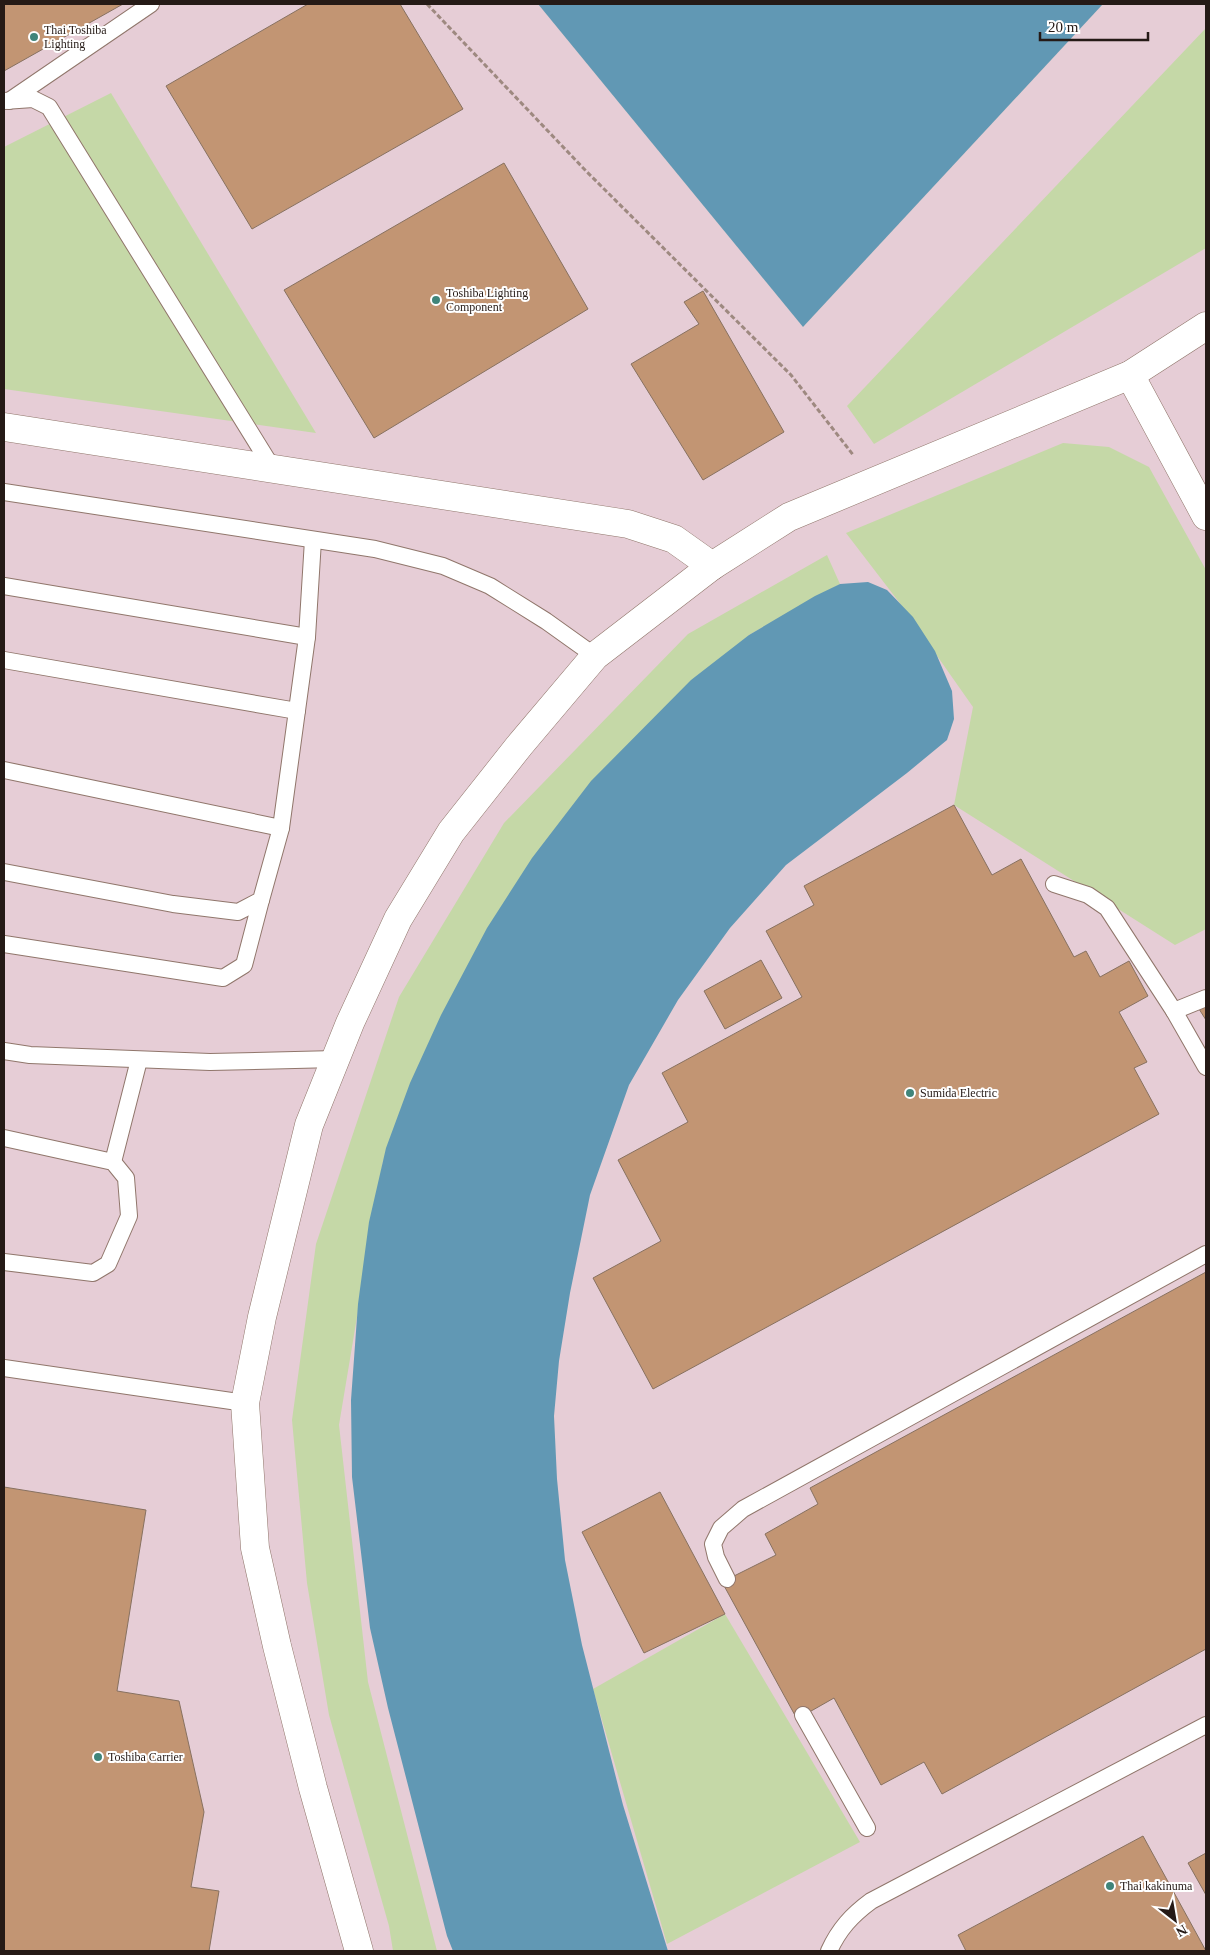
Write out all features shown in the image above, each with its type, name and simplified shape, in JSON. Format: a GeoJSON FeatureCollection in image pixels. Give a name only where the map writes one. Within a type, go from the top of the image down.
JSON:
{"type":"FeatureCollection","features":[{"type":"Feature","properties":{"kind":"street"},"geometry":{"type":"LineString","coordinates":[[359,1951],[313,1788],[277,1646],[255,1548],[245,1402],[262,1317],[309,1125],[350,1024],[398,919],[452,832],[518,746],[595,656],[712,566],[789,517],[1130,375],[1206,326]]}},
{"type":"Feature","properties":{"kind":"street"},"geometry":{"type":"LineString","coordinates":[[1130,375],[1206,516]]}},
{"type":"Feature","properties":{"kind":"street"},"geometry":{"type":"LineString","coordinates":[[4,427],[628,524],[674,540],[712,566]]}},
{"type":"Feature","properties":{"kind":"lane"},"geometry":{"type":"LineString","coordinates":[[6,101],[150,4]]}},
{"type":"Feature","properties":{"kind":"lane"},"geometry":{"type":"LineString","coordinates":[[6,101],[34,99],[48,107],[273,469]]}},
{"type":"Feature","properties":{"kind":"lane"},"geometry":{"type":"LineString","coordinates":[[4,492],[375,549],[443,566],[490,586],[546,620],[595,656]]}},
{"type":"Feature","properties":{"kind":"lane"},"geometry":{"type":"LineString","coordinates":[[4,944],[223,978],[244,965],[281,828],[307,637],[313,540]]}},
{"type":"Feature","properties":{"kind":"lane"},"geometry":{"type":"LineString","coordinates":[[4,586],[307,637]]}},
{"type":"Feature","properties":{"kind":"lane"},"geometry":{"type":"LineString","coordinates":[[4,660],[297,711]]}},
{"type":"Feature","properties":{"kind":"lane"},"geometry":{"type":"LineString","coordinates":[[4,770],[281,828]]}},
{"type":"Feature","properties":{"kind":"lane"},"geometry":{"type":"LineString","coordinates":[[4,872],[173,904],[238,912],[261,900]]}},
{"type":"Feature","properties":{"kind":"lane"},"geometry":{"type":"LineString","coordinates":[[1054,884],[1088,896],[1106,908],[1174,1011],[1206,1068]]}},
{"type":"Feature","properties":{"kind":"lane"},"geometry":{"type":"LineString","coordinates":[[1174,1011],[1206,998]]}},
{"type":"Feature","properties":{"kind":"lane"},"geometry":{"type":"LineString","coordinates":[[4,1051],[30,1055],[210,1062],[336,1059]]}},
{"type":"Feature","properties":{"kind":"lane"},"geometry":{"type":"LineString","coordinates":[[113,1162],[139,1060]]}},
{"type":"Feature","properties":{"kind":"lane"},"geometry":{"type":"LineString","coordinates":[[4,1138],[113,1162],[126,1178],[129,1216],[108,1264],[93,1274],[4,1262]]}},
{"type":"Feature","properties":{"kind":"lane"},"geometry":{"type":"LineString","coordinates":[[727,1579],[716,1557],[713,1544],[721,1528],[743,1510],[1206,1254]]}},
{"type":"Feature","properties":{"kind":"lane"},"geometry":{"type":"LineString","coordinates":[[4,1368],[245,1402]]}},
{"type":"Feature","properties":{"kind":"lane"},"geometry":{"type":"LineString","coordinates":[[803,1716],[867,1828]]}},
{"type":"Feature","properties":{"kind":"lane"},"geometry":{"type":"LineString","coordinates":[[829,1951],[839,1932],[854,1914],[871,1901],[1206,1725]]}},
{"type":"Feature","properties":{"kind":"path"},"geometry":{"type":"LineString","coordinates":[[428,4],[586,171],[792,376],[874,482]]}},
{"type":"Feature","properties":{"kind":"shaded area"},"geometry":{"type":"Polygon","coordinates":[[[4,4],[538,4],[803,327],[1103,4],[1206,4],[1206,1951],[4,1951],[4,4]]]}},
{"type":"Feature","properties":{"kind":"green space"},"geometry":{"type":"Polygon","coordinates":[[[1206,28],[1206,248],[874,444],[847,406],[1206,28]]]}},
{"type":"Feature","properties":{"kind":"green space"},"geometry":{"type":"Polygon","coordinates":[[[111,93],[316,433],[4,389],[4,147],[111,93]]]}},
{"type":"Feature","properties":{"kind":"green space"},"geometry":{"type":"Polygon","coordinates":[[[1063,443],[1109,447],[1149,467],[1206,570],[1206,929],[1175,945],[954,805],[973,707],[902,606],[846,533],[1063,443]]]}},
{"type":"Feature","properties":{"kind":"green space"},"geometry":{"type":"Polygon","coordinates":[[[827,555],[840,584],[749,635],[383,1161],[339,1425],[368,1682],[437,1951],[393,1951],[389,1926],[329,1715],[307,1583],[292,1420],[316,1244],[399,997],[504,823],[688,634],[827,555]]]}},
{"type":"Feature","properties":{"kind":"green space"},"geometry":{"type":"Polygon","coordinates":[[[725,1614],[860,1842],[667,1944],[593,1689],[725,1614]]]}},
{"type":"Feature","properties":{"kind":"water"},"geometry":{"type":"Polygon","coordinates":[[[538,4],[1103,4],[803,327],[538,4]]]}},
{"type":"Feature","properties":{"kind":"water"},"geometry":{"type":"Polygon","coordinates":[[[868,582],[887,590],[913,617],[935,651],[952,691],[954,719],[947,740],[907,773],[786,865],[730,928],[678,1000],[629,1085],[590,1195],[570,1293],[559,1361],[554,1416],[557,1479],[565,1560],[582,1645],[623,1805],[668,1951],[453,1951],[447,1936],[388,1708],[370,1628],[352,1477],[351,1400],[358,1304],[369,1222],[386,1148],[410,1083],[441,1015],[487,928],[532,858],[591,781],[691,680],[749,635],[815,596],[840,584],[868,582]]]}},
{"type":"Feature","properties":{"kind":"building","name":"Thai Toshiba Lighting"},"geometry":{"type":"Polygon","coordinates":[[[4,4],[123,4],[4,71],[4,4]]]}},
{"type":"Feature","properties":{"kind":"building"},"geometry":{"type":"Polygon","coordinates":[[[308,4],[400,4],[463,109],[252,229],[166,86],[308,4]]]}},
{"type":"Feature","properties":{"kind":"building","name":"Toshiba Lighting Component"},"geometry":{"type":"Polygon","coordinates":[[[504,163],[588,309],[374,438],[284,290],[504,163]]]}},
{"type":"Feature","properties":{"kind":"building"},"geometry":{"type":"Polygon","coordinates":[[[703,291],[784,432],[703,480],[631,364],[699,324],[684,302],[703,291]]]}},
{"type":"Feature","properties":{"kind":"building","name":"Sumida Electric"},"geometry":{"type":"Polygon","coordinates":[[[954,805],[992,875],[1021,859],[1074,957],[1086,951],[1100,977],[1129,961],[1148,996],[1119,1012],[1147,1062],[1134,1068],[1159,1114],[653,1389],[593,1278],[661,1241],[618,1160],[688,1122],[662,1073],[802,997],[766,931],[814,905],[804,886],[954,805]]]}},
{"type":"Feature","properties":{"kind":"building"},"geometry":{"type":"Polygon","coordinates":[[[761,960],[782,998],[725,1029],[704,991],[761,960]]]}},
{"type":"Feature","properties":{"kind":"building"},"geometry":{"type":"Polygon","coordinates":[[[1206,1006],[1206,1020],[1199,1009],[1206,1006]]]}},
{"type":"Feature","properties":{"kind":"building"},"geometry":{"type":"Polygon","coordinates":[[[1206,1272],[1206,1649],[942,1794],[924,1762],[881,1785],[834,1698],[797,1719],[722,1582],[776,1555],[765,1534],[818,1504],[810,1488],[1206,1272]]]}},
{"type":"Feature","properties":{"kind":"building","name":"Toshiba Carrier"},"geometry":{"type":"Polygon","coordinates":[[[4,1487],[146,1510],[117,1691],[179,1701],[204,1812],[191,1887],[219,1891],[209,1951],[4,1951],[4,1487]]]}},
{"type":"Feature","properties":{"kind":"building"},"geometry":{"type":"Polygon","coordinates":[[[660,1492],[725,1614],[644,1653],[582,1532],[660,1492]]]}},
{"type":"Feature","properties":{"kind":"building","name":"Thai kakinuma"},"geometry":{"type":"Polygon","coordinates":[[[1143,1836],[1206,1951],[966,1951],[958,1935],[1143,1836]]]}},
{"type":"Feature","properties":{"kind":"building","name":"Thai kakinuma"},"geometry":{"type":"Polygon","coordinates":[[[1206,1853],[1206,1895],[1188,1863],[1206,1853]]]}},
{"type":"Feature","properties":{"kind":"place","name":"Thai Toshiba Lighting"},"geometry":{"type":"Point","coordinates":[34,37]}},
{"type":"Feature","properties":{"kind":"place","name":"Toshiba Lighting Component"},"geometry":{"type":"Point","coordinates":[436,300]}},
{"type":"Feature","properties":{"kind":"place","name":"Sumida Electric"},"geometry":{"type":"Point","coordinates":[910,1093]}},
{"type":"Feature","properties":{"kind":"place","name":"Toshiba Carrier"},"geometry":{"type":"Point","coordinates":[98,1757]}},
{"type":"Feature","properties":{"kind":"place","name":"Thai kakinuma"},"geometry":{"type":"Point","coordinates":[1110,1886]}}]}
